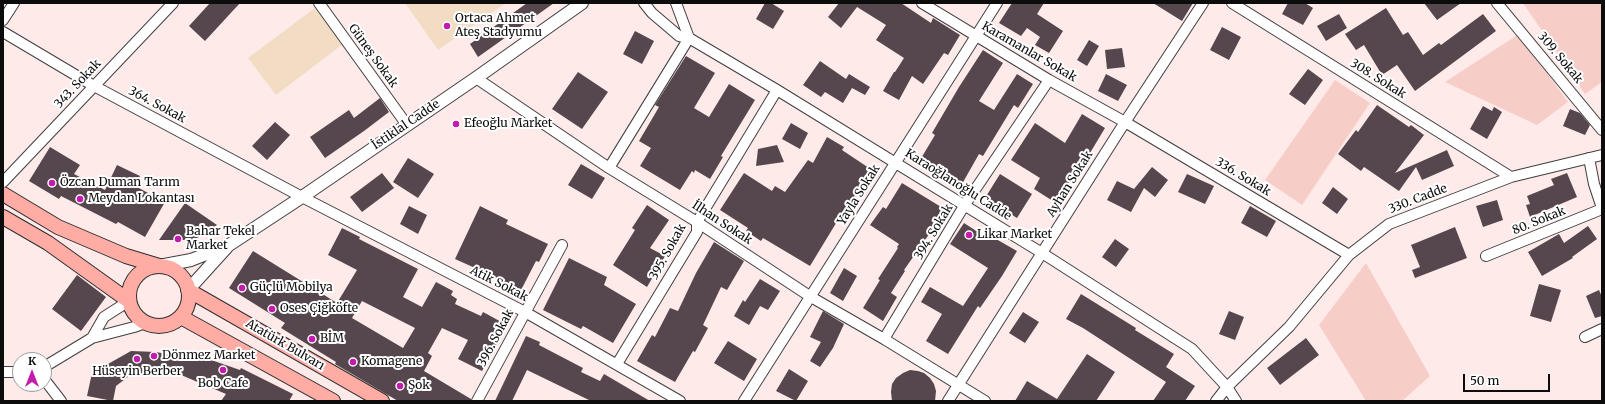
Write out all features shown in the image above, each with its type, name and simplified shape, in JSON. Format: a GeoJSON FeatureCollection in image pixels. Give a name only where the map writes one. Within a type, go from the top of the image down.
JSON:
{"type":"FeatureCollection","features":[{"type":"Feature","properties":{"kind":"main road"},"geometry":{"type":"LineString","coordinates":[[3,194],[58,227],[126,256],[169,268],[178,273],[185,281],[188,290],[189,300],[186,309],[181,317],[172,323],[163,326],[154,326],[145,323],[138,317],[132,310],[129,301],[130,291],[136,277],[149,268],[159,266]]}},
{"type":"Feature","properties":{"kind":"main road"},"geometry":{"type":"LineString","coordinates":[[3,217],[48,243],[129,301]]}},
{"type":"Feature","properties":{"kind":"main road","name":"Atatürk Bulvarı"},"geometry":{"type":"LineString","coordinates":[[188,290],[382,401]]}},
{"type":"Feature","properties":{"kind":"main road","name":"Atatürk Bulvarı"},"geometry":{"type":"LineString","coordinates":[[181,317],[333,401]]}},
{"type":"Feature","properties":{"kind":"street"},"geometry":{"type":"LineString","coordinates":[[3,20],[14,3]]}},
{"type":"Feature","properties":{"kind":"street","name":"343. Sokak"},"geometry":{"type":"LineString","coordinates":[[3,182],[173,3]]}},
{"type":"Feature","properties":{"kind":"street","name":"Güneş Sokak"},"geometry":{"type":"LineString","coordinates":[[319,3],[406,125]]}},
{"type":"Feature","properties":{"kind":"street","name":"İstiklal Cadde"},"geometry":{"type":"LineString","coordinates":[[229,245],[476,78],[582,3]]}},
{"type":"Feature","properties":{"kind":"street","name":"Karaoğlanoğlu Cadde"},"geometry":{"type":"LineString","coordinates":[[644,3],[652,13],[679,36],[689,38],[777,90],[1042,253],[1192,349],[1227,387],[1236,401]]}},
{"type":"Feature","properties":{"kind":"street"},"geometry":{"type":"LineString","coordinates":[[609,168],[689,38],[676,3]]}},
{"type":"Feature","properties":{"kind":"street","name":"Karamanlar Sokak"},"geometry":{"type":"LineString","coordinates":[[922,3],[1049,80],[1125,122]]}},
{"type":"Feature","properties":{"kind":"street","name":"Yayla Sokak"},"geometry":{"type":"LineString","coordinates":[[744,401],[997,3]]}},
{"type":"Feature","properties":{"kind":"street","name":"Ayhan Sokak"},"geometry":{"type":"LineString","coordinates":[[948,401],[1202,3]]}},
{"type":"Feature","properties":{"kind":"street","name":"308. Sokak"},"geometry":{"type":"LineString","coordinates":[[1232,3],[1511,177]]}},
{"type":"Feature","properties":{"kind":"street","name":"309. Sokak"},"geometry":{"type":"LineString","coordinates":[[1497,3],[1602,130]]}},
{"type":"Feature","properties":{"kind":"street","name":"364. Sokak"},"geometry":{"type":"LineString","coordinates":[[3,32],[94,86],[302,197]]}},
{"type":"Feature","properties":{"kind":"street","name":"İlhan Sokak"},"geometry":{"type":"LineString","coordinates":[[476,78],[609,168],[697,222],[811,297],[884,339],[985,401]]}},
{"type":"Feature","properties":{"kind":"street","name":"394. Sokak"},"geometry":{"type":"LineString","coordinates":[[884,339],[964,206],[1049,80]]}},
{"type":"Feature","properties":{"kind":"street","name":"395. Sokak"},"geometry":{"type":"LineString","coordinates":[[617,364],[697,232],[697,222],[777,90]]}},
{"type":"Feature","properties":{"kind":"street","name":"336. Sokak"},"geometry":{"type":"LineString","coordinates":[[1125,122],[1349,255]]}},
{"type":"Feature","properties":{"kind":"street","name":"330. Cadde"},"geometry":{"type":"LineString","coordinates":[[1216,401],[1227,387],[1289,327],[1349,255],[1389,224],[1511,177],[1602,155]]}},
{"type":"Feature","properties":{"kind":"street"},"geometry":{"type":"LineString","coordinates":[[1589,158],[1594,184],[1602,209]]}},
{"type":"Feature","properties":{"kind":"street","name":"Atik Sokak"},"geometry":{"type":"LineString","coordinates":[[302,197],[525,312],[680,401]]}},
{"type":"Feature","properties":{"kind":"street","name":"80. Sokak"},"geometry":{"type":"LineString","coordinates":[[1486,256],[1602,209]]}},
{"type":"Feature","properties":{"kind":"street"},"geometry":{"type":"LineString","coordinates":[[159,266],[191,260],[229,245]]}},
{"type":"Feature","properties":{"kind":"street"},"geometry":{"type":"LineString","coordinates":[[188,290],[229,245]]}},
{"type":"Feature","properties":{"kind":"street","name":"396. Sokak"},"geometry":{"type":"LineString","coordinates":[[477,401],[562,245]]}},
{"type":"Feature","properties":{"kind":"street"},"geometry":{"type":"LineString","coordinates":[[92,338],[104,317],[129,301]]}},
{"type":"Feature","properties":{"kind":"street"},"geometry":{"type":"LineString","coordinates":[[52,363],[92,338],[134,328],[145,323]]}},
{"type":"Feature","properties":{"kind":"street"},"geometry":{"type":"LineString","coordinates":[[1585,337],[1602,329]]}},
{"type":"Feature","properties":{"kind":"street"},"geometry":{"type":"LineString","coordinates":[[52,390],[60,401]]}},
{"type":"Feature","properties":{"kind":"shaded area","name":"Ortaca Ahmet Ateş Stadyumu"},"geometry":{"type":"Polygon","coordinates":[[[405,3],[506,3],[438,50],[405,3]]]}},
{"type":"Feature","properties":{"kind":"shaded area"},"geometry":{"type":"Polygon","coordinates":[[[1523,3],[1602,3],[1602,82],[1585,94],[1523,3]]]}},
{"type":"Feature","properties":{"kind":"shaded area"},"geometry":{"type":"Polygon","coordinates":[[[315,8],[343,44],[276,95],[248,58],[315,8]]]}},
{"type":"Feature","properties":{"kind":"shaded area"},"geometry":{"type":"Polygon","coordinates":[[[1519,34],[1568,102],[1537,125],[1445,82],[1519,34]]]}},
{"type":"Feature","properties":{"kind":"shaded area"},"geometry":{"type":"Polygon","coordinates":[[[1335,80],[1370,103],[1302,205],[1265,180],[1335,80]]]}},
{"type":"Feature","properties":{"kind":"shaded area"},"geometry":{"type":"Polygon","coordinates":[[[1366,263],[1430,376],[1402,401],[1366,401],[1319,325],[1366,263]]]}},
{"type":"Feature","properties":{"kind":"building"},"geometry":{"type":"Polygon","coordinates":[[[210,3],[240,3],[205,41],[189,26],[210,3]]]}},
{"type":"Feature","properties":{"kind":"building"},"geometry":{"type":"Polygon","coordinates":[[[527,3],[554,3],[478,57],[470,44],[527,3]]]}},
{"type":"Feature","properties":{"kind":"building"},"geometry":{"type":"Polygon","coordinates":[[[765,3],[771,3],[784,11],[773,29],[756,19],[765,3]]]}},
{"type":"Feature","properties":{"kind":"building"},"geometry":{"type":"Polygon","coordinates":[[[839,3],[901,3],[931,23],[933,18],[960,35],[948,55],[944,53],[923,84],[912,76],[899,100],[883,91],[904,58],[876,40],[886,25],[857,7],[841,28],[828,17],[839,3]]]}},
{"type":"Feature","properties":{"kind":"building"},"geometry":{"type":"Polygon","coordinates":[[[1012,3],[1044,3],[1037,14],[1063,31],[1049,53],[1035,45],[1040,37],[1027,28],[1021,36],[999,23],[1012,3]]]}},
{"type":"Feature","properties":{"kind":"building"},"geometry":{"type":"Polygon","coordinates":[[[1153,3],[1193,3],[1182,21],[1153,3]]]}},
{"type":"Feature","properties":{"kind":"building"},"geometry":{"type":"Polygon","coordinates":[[[1288,3],[1305,3],[1313,8],[1303,25],[1282,14],[1288,3]]]}},
{"type":"Feature","properties":{"kind":"building"},"geometry":{"type":"Polygon","coordinates":[[[1424,3],[1461,3],[1437,20],[1424,3]]]}},
{"type":"Feature","properties":{"kind":"building"},"geometry":{"type":"Polygon","coordinates":[[[1386,8],[1403,35],[1408,32],[1423,55],[1439,43],[1441,45],[1483,14],[1496,31],[1415,91],[1397,65],[1382,75],[1364,45],[1356,50],[1345,34],[1386,8]]]}},
{"type":"Feature","properties":{"kind":"building"},"geometry":{"type":"Polygon","coordinates":[[[1339,14],[1347,28],[1326,41],[1317,26],[1339,14]]]}},
{"type":"Feature","properties":{"kind":"building"},"geometry":{"type":"Polygon","coordinates":[[[1222,27],[1241,37],[1229,60],[1210,50],[1222,27]]]}},
{"type":"Feature","properties":{"kind":"building"},"geometry":{"type":"Polygon","coordinates":[[[635,31],[654,41],[642,64],[623,54],[635,31]]]}},
{"type":"Feature","properties":{"kind":"building"},"geometry":{"type":"Polygon","coordinates":[[[1089,40],[1099,46],[1087,66],[1077,60],[1089,40]]]}},
{"type":"Feature","properties":{"kind":"building"},"geometry":{"type":"Polygon","coordinates":[[[1122,48],[1125,67],[1107,69],[1105,50],[1122,48]]]}},
{"type":"Feature","properties":{"kind":"building"},"geometry":{"type":"Polygon","coordinates":[[[983,50],[1003,63],[979,101],[994,110],[1017,74],[1033,84],[1018,108],[1014,105],[983,156],[979,154],[962,184],[920,160],[935,135],[932,133],[983,50]]]}},
{"type":"Feature","properties":{"kind":"building"},"geometry":{"type":"Polygon","coordinates":[[[686,56],[715,73],[694,108],[709,117],[729,84],[755,100],[721,156],[723,157],[710,179],[695,170],[694,173],[692,171],[680,190],[640,166],[651,148],[639,141],[659,107],[655,105],[686,56]]]}},
{"type":"Feature","properties":{"kind":"building"},"geometry":{"type":"Polygon","coordinates":[[[820,61],[846,79],[849,74],[870,87],[865,95],[852,88],[843,103],[825,92],[821,97],[803,85],[820,61]]]}},
{"type":"Feature","properties":{"kind":"building"},"geometry":{"type":"Polygon","coordinates":[[[1308,69],[1323,80],[1305,105],[1289,94],[1308,69]]]}},
{"type":"Feature","properties":{"kind":"building"},"geometry":{"type":"Polygon","coordinates":[[[578,72],[608,92],[582,129],[552,109],[578,72]]]}},
{"type":"Feature","properties":{"kind":"building"},"geometry":{"type":"Polygon","coordinates":[[[1106,74],[1127,85],[1118,101],[1098,91],[1106,74]]]}},
{"type":"Feature","properties":{"kind":"building"},"geometry":{"type":"Polygon","coordinates":[[[380,98],[389,112],[325,158],[310,137],[349,110],[354,118],[380,98]]]}},
{"type":"Feature","properties":{"kind":"building"},"geometry":{"type":"Polygon","coordinates":[[[1377,105],[1409,127],[1411,125],[1424,135],[1395,173],[1447,150],[1454,166],[1422,180],[1416,167],[1399,191],[1364,167],[1361,171],[1338,154],[1356,130],[1358,132],[1377,105]]]}},
{"type":"Feature","properties":{"kind":"building"},"geometry":{"type":"Polygon","coordinates":[[[1483,106],[1492,111],[1494,107],[1502,112],[1487,139],[1470,129],[1483,106]]]}},
{"type":"Feature","properties":{"kind":"building"},"geometry":{"type":"Polygon","coordinates":[[[1570,109],[1580,113],[1590,125],[1585,135],[1563,126],[1570,109]]]}},
{"type":"Feature","properties":{"kind":"building"},"geometry":{"type":"Polygon","coordinates":[[[1082,114],[1105,128],[1084,163],[1082,162],[1056,203],[1034,189],[1040,178],[1011,160],[1035,123],[1065,143],[1082,114]]]}},
{"type":"Feature","properties":{"kind":"building"},"geometry":{"type":"Polygon","coordinates":[[[275,122],[290,135],[267,160],[252,146],[275,122]]]}},
{"type":"Feature","properties":{"kind":"building"},"geometry":{"type":"Polygon","coordinates":[[[791,123],[808,133],[800,149],[782,139],[791,123]]]}},
{"type":"Feature","properties":{"kind":"building"},"geometry":{"type":"Polygon","coordinates":[[[827,137],[844,147],[842,150],[872,170],[854,197],[855,198],[847,211],[844,210],[810,266],[763,238],[761,241],[746,231],[748,228],[720,210],[744,173],[772,191],[775,186],[785,192],[808,160],[813,163],[827,137]]]}},
{"type":"Feature","properties":{"kind":"building"},"geometry":{"type":"Polygon","coordinates":[[[777,145],[784,162],[756,166],[758,149],[777,145]]]}},
{"type":"Feature","properties":{"kind":"building"},"geometry":{"type":"Polygon","coordinates":[[[50,147],[80,165],[74,174],[105,190],[117,165],[140,176],[135,186],[165,202],[145,237],[118,222],[116,224],[61,196],[59,199],[29,181],[50,147]]]}},
{"type":"Feature","properties":{"kind":"building"},"geometry":{"type":"Polygon","coordinates":[[[408,158],[434,174],[418,198],[393,182],[408,158]]]}},
{"type":"Feature","properties":{"kind":"building"},"geometry":{"type":"Polygon","coordinates":[[[581,164],[605,178],[592,199],[568,185],[581,164]]]}},
{"type":"Feature","properties":{"kind":"building"},"geometry":{"type":"Polygon","coordinates":[[[1152,167],[1168,180],[1155,197],[1144,188],[1131,212],[1107,200],[1117,181],[1134,189],[1152,167]]]}},
{"type":"Feature","properties":{"kind":"building"},"geometry":{"type":"Polygon","coordinates":[[[382,173],[394,188],[362,212],[350,197],[382,173]]]}},
{"type":"Feature","properties":{"kind":"building"},"geometry":{"type":"Polygon","coordinates":[[[1567,173],[1577,197],[1530,217],[1526,205],[1530,204],[1527,196],[1554,185],[1551,179],[1567,173]]]}},
{"type":"Feature","properties":{"kind":"building"},"geometry":{"type":"Polygon","coordinates":[[[1000,174],[1032,194],[1017,218],[985,198],[1000,174]]]}},
{"type":"Feature","properties":{"kind":"building"},"geometry":{"type":"Polygon","coordinates":[[[1187,174],[1214,186],[1205,204],[1178,192],[1187,174]]]}},
{"type":"Feature","properties":{"kind":"building"},"geometry":{"type":"Polygon","coordinates":[[[902,183],[946,210],[933,231],[932,230],[904,270],[905,271],[891,293],[897,297],[883,321],[863,308],[899,244],[870,225],[883,207],[886,209],[902,183]]]}},
{"type":"Feature","properties":{"kind":"building"},"geometry":{"type":"Polygon","coordinates":[[[1333,187],[1348,199],[1337,214],[1322,203],[1333,187]]]}},
{"type":"Feature","properties":{"kind":"building"},"geometry":{"type":"Polygon","coordinates":[[[1497,200],[1503,220],[1483,227],[1476,206],[1497,200]]]}},
{"type":"Feature","properties":{"kind":"building"},"geometry":{"type":"Polygon","coordinates":[[[185,203],[217,225],[194,240],[159,240],[185,203]]]}},
{"type":"Feature","properties":{"kind":"building"},"geometry":{"type":"Polygon","coordinates":[[[647,205],[669,220],[650,248],[665,256],[647,287],[613,265],[635,230],[632,228],[647,205]]]}},
{"type":"Feature","properties":{"kind":"building"},"geometry":{"type":"Polygon","coordinates":[[[409,206],[427,215],[418,234],[400,224],[409,206]]]}},
{"type":"Feature","properties":{"kind":"building"},"geometry":{"type":"Polygon","coordinates":[[[480,206],[508,220],[506,224],[548,244],[539,262],[536,261],[520,292],[484,272],[455,259],[480,206]]]}},
{"type":"Feature","properties":{"kind":"building"},"geometry":{"type":"Polygon","coordinates":[[[1250,206],[1276,221],[1267,237],[1241,223],[1250,206]]]}},
{"type":"Feature","properties":{"kind":"building"},"geometry":{"type":"Polygon","coordinates":[[[964,223],[987,238],[989,235],[1017,251],[980,308],[978,306],[948,354],[926,341],[942,314],[921,302],[930,287],[963,306],[988,268],[950,244],[964,223]]]}},
{"type":"Feature","properties":{"kind":"building"},"geometry":{"type":"Polygon","coordinates":[[[1588,226],[1597,239],[1572,257],[1573,258],[1542,276],[1528,252],[1559,234],[1564,243],[1588,226]]]}},
{"type":"Feature","properties":{"kind":"building"},"geometry":{"type":"Polygon","coordinates":[[[1455,227],[1467,258],[1415,278],[1412,270],[1420,267],[1411,245],[1455,227]]]}},
{"type":"Feature","properties":{"kind":"building"},"geometry":{"type":"Polygon","coordinates":[[[342,228],[360,237],[359,239],[418,269],[403,297],[422,307],[436,282],[453,291],[451,295],[457,299],[455,304],[481,316],[483,312],[507,325],[482,371],[458,359],[468,340],[442,328],[428,353],[432,356],[424,371],[471,399],[471,401],[398,401],[335,364],[336,362],[281,328],[285,323],[229,288],[253,251],[337,303],[357,270],[328,255],[342,228]],[[362,301],[352,318],[403,348],[415,328],[362,301]]]}},
{"type":"Feature","properties":{"kind":"building"},"geometry":{"type":"Polygon","coordinates":[[[1115,239],[1129,249],[1116,267],[1102,257],[1115,239]]]}},
{"type":"Feature","properties":{"kind":"building"},"geometry":{"type":"Polygon","coordinates":[[[714,242],[744,261],[727,290],[721,287],[703,325],[708,328],[695,352],[693,351],[675,382],[637,361],[652,335],[655,337],[670,308],[678,311],[696,273],[714,242]]]}},
{"type":"Feature","properties":{"kind":"building"},"geometry":{"type":"Polygon","coordinates":[[[569,258],[607,277],[604,285],[636,304],[613,343],[583,326],[581,329],[543,310],[569,258]]]}},
{"type":"Feature","properties":{"kind":"building"},"geometry":{"type":"Polygon","coordinates":[[[844,268],[857,276],[843,301],[830,293],[844,268]]]}},
{"type":"Feature","properties":{"kind":"building"},"geometry":{"type":"Polygon","coordinates":[[[77,275],[106,297],[81,331],[52,309],[77,275]]]}},
{"type":"Feature","properties":{"kind":"building"},"geometry":{"type":"Polygon","coordinates":[[[760,279],[780,291],[768,310],[760,306],[749,325],[734,316],[743,300],[745,302],[760,279]]]}},
{"type":"Feature","properties":{"kind":"building"},"geometry":{"type":"Polygon","coordinates":[[[1539,284],[1561,290],[1551,322],[1530,316],[1539,284]]]}},
{"type":"Feature","properties":{"kind":"building"},"geometry":{"type":"Polygon","coordinates":[[[1599,290],[1602,297],[1602,316],[1595,318],[1586,296],[1599,290]]]}},
{"type":"Feature","properties":{"kind":"building"},"geometry":{"type":"Polygon","coordinates":[[[1081,294],[1136,328],[1135,330],[1174,354],[1166,367],[1195,386],[1185,401],[1153,401],[1166,382],[1083,328],[1066,319],[1081,294]]]}},
{"type":"Feature","properties":{"kind":"building"},"geometry":{"type":"Polygon","coordinates":[[[823,311],[844,324],[833,348],[820,367],[810,361],[821,342],[810,337],[823,311]]]}},
{"type":"Feature","properties":{"kind":"building"},"geometry":{"type":"Polygon","coordinates":[[[1229,311],[1244,317],[1235,340],[1219,334],[1229,311]]]}},
{"type":"Feature","properties":{"kind":"building"},"geometry":{"type":"Polygon","coordinates":[[[1023,312],[1039,322],[1025,343],[1009,333],[1023,312]]]}},
{"type":"Feature","properties":{"kind":"building"},"geometry":{"type":"Polygon","coordinates":[[[526,336],[540,342],[539,345],[583,368],[581,372],[600,381],[604,374],[650,401],[591,401],[527,370],[512,401],[495,401],[526,336]]]}},
{"type":"Feature","properties":{"kind":"building"},"geometry":{"type":"Polygon","coordinates":[[[1306,338],[1319,355],[1280,385],[1267,368],[1306,338]]]}},
{"type":"Feature","properties":{"kind":"building"},"geometry":{"type":"Polygon","coordinates":[[[728,341],[757,359],[744,381],[714,363],[728,341]]]}},
{"type":"Feature","properties":{"kind":"building"},"geometry":{"type":"Polygon","coordinates":[[[131,351],[156,352],[192,359],[194,354],[240,370],[241,368],[293,394],[289,401],[221,401],[226,394],[174,372],[173,375],[129,376],[116,386],[113,401],[87,396],[92,373],[131,351]]]}},
{"type":"Feature","properties":{"kind":"building"},"geometry":{"type":"Polygon","coordinates":[[[1087,354],[1115,372],[1096,401],[1015,401],[1027,381],[1057,399],[1087,354]]]}},
{"type":"Feature","properties":{"kind":"building"},"geometry":{"type":"Polygon","coordinates":[[[789,369],[808,381],[796,401],[776,391],[789,369]]]}},
{"type":"Feature","properties":{"kind":"building"},"geometry":{"type":"Polygon","coordinates":[[[910,370],[924,373],[930,378],[936,391],[935,401],[892,401],[892,384],[896,378],[910,370]]]}},
{"type":"Feature","properties":{"kind":"place","name":"Ortaca Ahmet Ateş Stadyumu"},"geometry":{"type":"Point","coordinates":[447,26]}},
{"type":"Feature","properties":{"kind":"place","name":"Efeoğlu Market"},"geometry":{"type":"Point","coordinates":[456,124]}},
{"type":"Feature","properties":{"kind":"place","name":"Özcan Duman Tarım"},"geometry":{"type":"Point","coordinates":[52,183]}},
{"type":"Feature","properties":{"kind":"place","name":"Meydan Lokantası"},"geometry":{"type":"Point","coordinates":[80,199]}},
{"type":"Feature","properties":{"kind":"place","name":"Likar Market"},"geometry":{"type":"Point","coordinates":[969,235]}},
{"type":"Feature","properties":{"kind":"place","name":"Bahar Tekel Market"},"geometry":{"type":"Point","coordinates":[178,239]}},
{"type":"Feature","properties":{"kind":"place","name":"Güçlü Mobilya"},"geometry":{"type":"Point","coordinates":[242,288]}},
{"type":"Feature","properties":{"kind":"place","name":"Oses Çiğköfte"},"geometry":{"type":"Point","coordinates":[272,309]}},
{"type":"Feature","properties":{"kind":"place","name":"BİM"},"geometry":{"type":"Point","coordinates":[312,339]}},
{"type":"Feature","properties":{"kind":"place","name":"Dönmez Market"},"geometry":{"type":"Point","coordinates":[154,356]}},
{"type":"Feature","properties":{"kind":"place","name":"Hüseyin Berber"},"geometry":{"type":"Point","coordinates":[137,359]}},
{"type":"Feature","properties":{"kind":"place","name":"Komagene"},"geometry":{"type":"Point","coordinates":[353,362]}},
{"type":"Feature","properties":{"kind":"place","name":"Bob Cafe"},"geometry":{"type":"Point","coordinates":[223,370]}},
{"type":"Feature","properties":{"kind":"place","name":"Şok"},"geometry":{"type":"Point","coordinates":[400,386]}}]}
